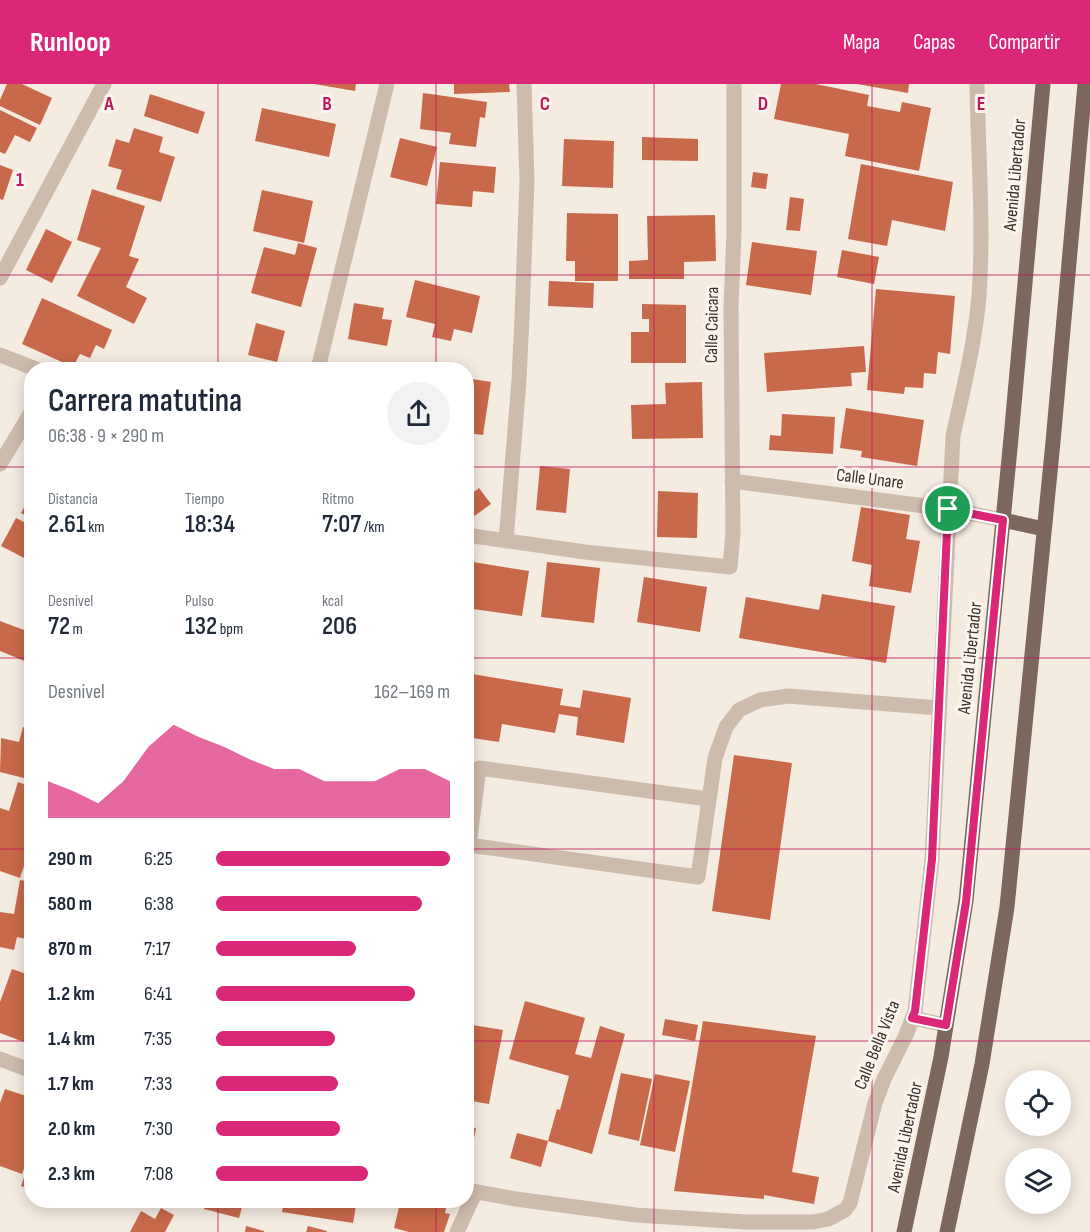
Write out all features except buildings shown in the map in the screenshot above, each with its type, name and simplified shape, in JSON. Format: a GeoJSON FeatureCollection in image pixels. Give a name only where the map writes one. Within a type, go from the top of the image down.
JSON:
{"type":"FeatureCollection","features":[{"type":"Feature","properties":{"kind":"main road","name":"Avenida Libertador"},"geometry":{"type":"LineString","coordinates":[[904,1232],[923,1149],[966,902],[1043,84]]}},
{"type":"Feature","properties":{"kind":"main road"},"geometry":{"type":"LineString","coordinates":[[947,1232],[982,1064],[1007,907],[1085,84]]}},
{"type":"Feature","properties":{"kind":"main road"},"geometry":{"type":"LineString","coordinates":[[1003,520],[1044,529]]}},
{"type":"Feature","properties":{"kind":"street"},"geometry":{"type":"LineString","coordinates":[[0,278],[104,84]]}},
{"type":"Feature","properties":{"kind":"street"},"geometry":{"type":"LineString","coordinates":[[320,362],[387,84]]}},
{"type":"Feature","properties":{"kind":"street"},"geometry":{"type":"LineString","coordinates":[[474,537],[506,542],[519,380],[523,295],[527,181],[524,84]]}},
{"type":"Feature","properties":{"kind":"street","name":"Calle Caicara"},"geometry":{"type":"LineString","coordinates":[[506,542],[729,567],[733,533],[731,307],[734,233],[734,84]]}},
{"type":"Feature","properties":{"kind":"street","name":"Avenida Libertador"},"geometry":{"type":"LineString","coordinates":[[948,509],[953,436],[978,298],[981,224],[977,84]]}},
{"type":"Feature","properties":{"kind":"street"},"geometry":{"type":"LineString","coordinates":[[0,355],[24,364]]}},
{"type":"Feature","properties":{"kind":"street"},"geometry":{"type":"LineString","coordinates":[[0,464],[24,424]]}},
{"type":"Feature","properties":{"kind":"street","name":"Calle Unare"},"geometry":{"type":"LineString","coordinates":[[732,481],[948,509],[1003,520]]}},
{"type":"Feature","properties":{"kind":"street","name":"Calle Bella Vista"},"geometry":{"type":"LineString","coordinates":[[474,1192],[636,1215],[746,1222],[813,1222],[828,1219],[845,1210],[850,1203],[875,1103],[906,1035],[916,1000],[932,859],[948,509]]}},
{"type":"Feature","properties":{"kind":"street"},"geometry":{"type":"LineString","coordinates":[[474,846],[698,877],[715,758],[721,737],[732,717],[739,710],[754,702],[788,696],[939,708]]}},
{"type":"Feature","properties":{"kind":"street"},"geometry":{"type":"LineString","coordinates":[[474,806],[479,768],[708,799]]}},
{"type":"Feature","properties":{"kind":"street"},"geometry":{"type":"LineString","coordinates":[[912,1018],[946,1025]]}},
{"type":"Feature","properties":{"kind":"street"},"geometry":{"type":"LineString","coordinates":[[0,1059],[24,1068]]}},
{"type":"Feature","properties":{"kind":"street"},"geometry":{"type":"LineString","coordinates":[[457,1232],[465,1208]]}},
{"type":"Feature","properties":{"kind":"route"},"geometry":{"type":"LineString","coordinates":[[948,509],[1003,520],[966,902],[946,1025],[912,1018],[915,1011],[932,859],[948,509]]}}]}
